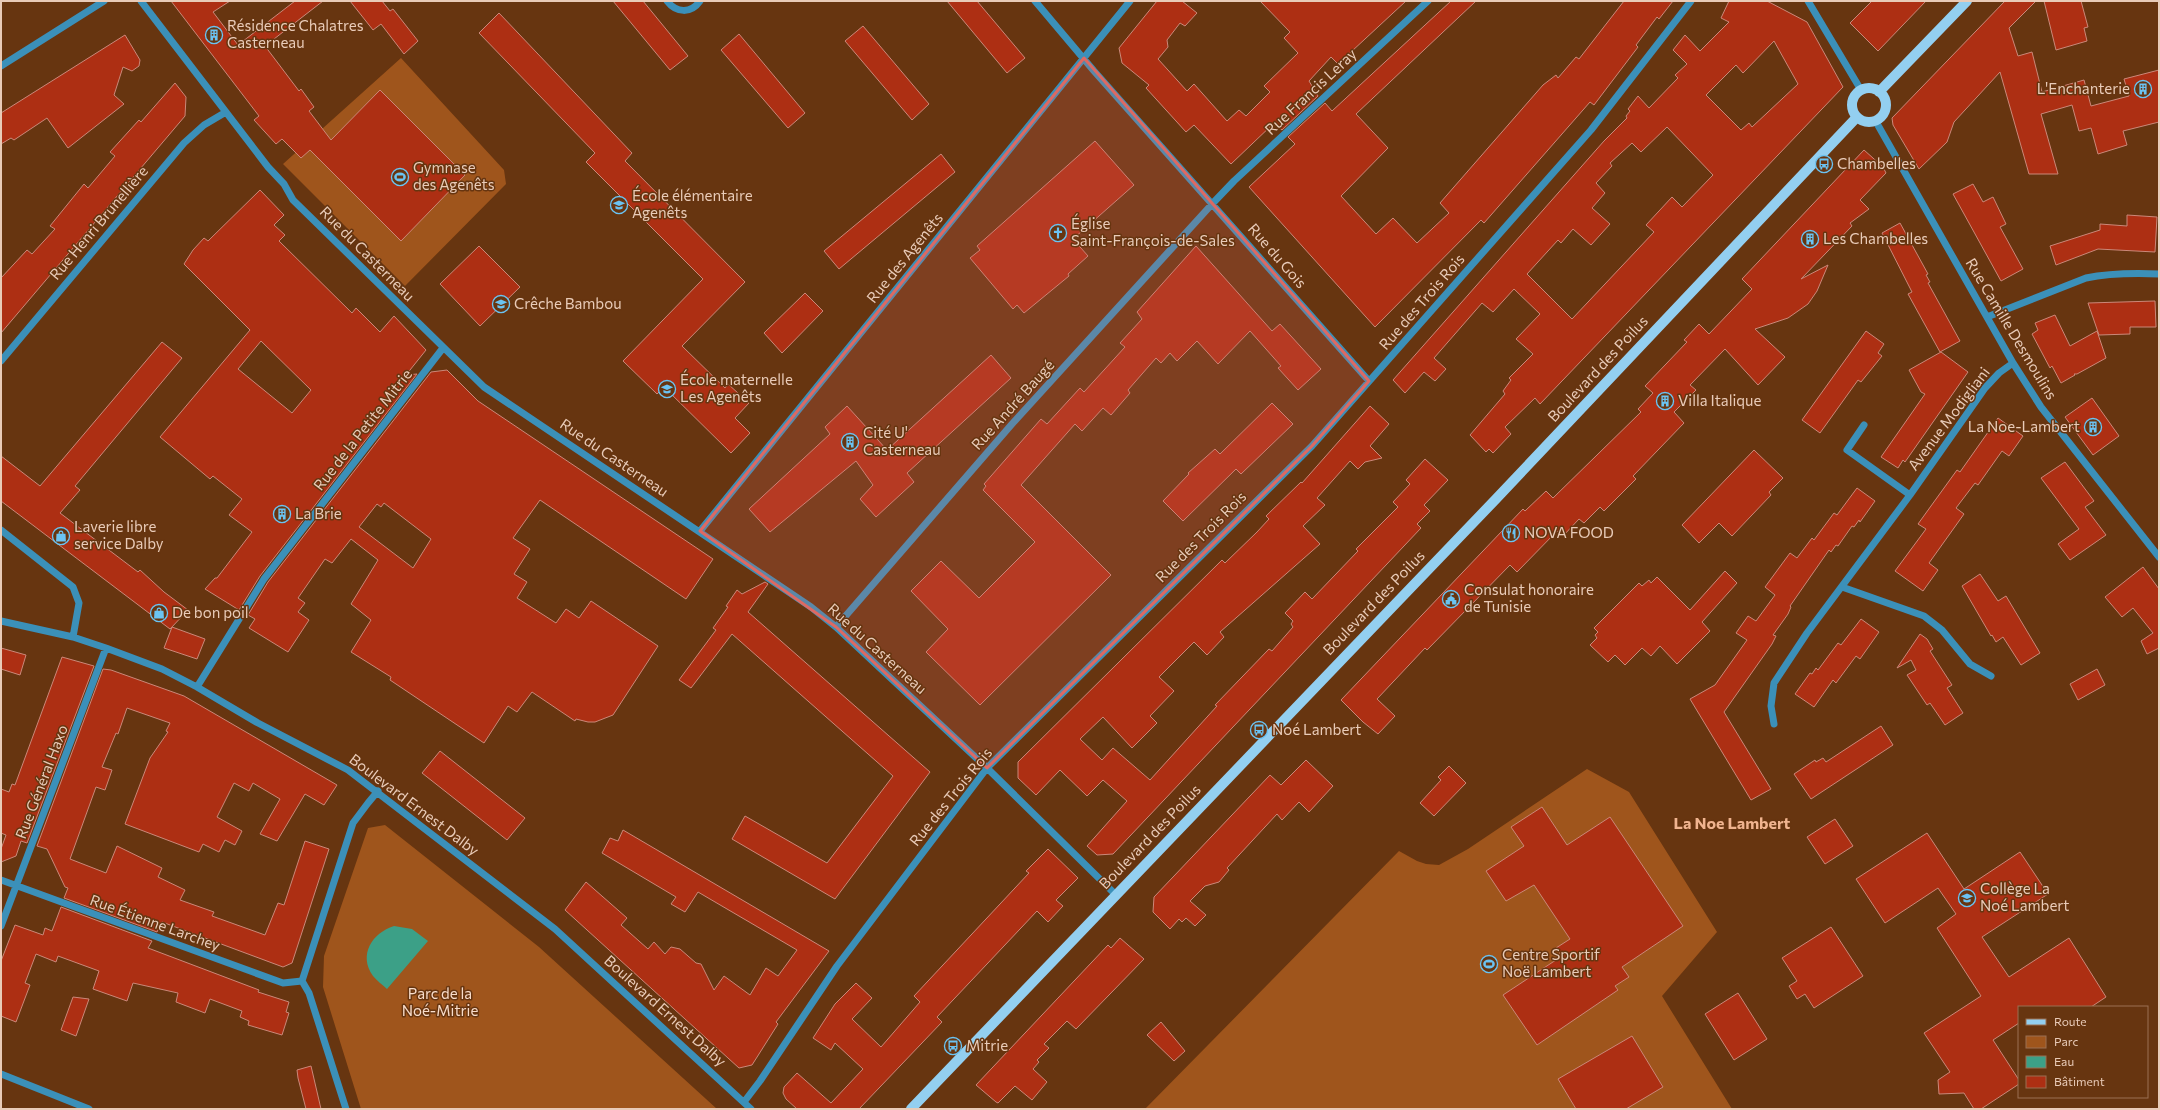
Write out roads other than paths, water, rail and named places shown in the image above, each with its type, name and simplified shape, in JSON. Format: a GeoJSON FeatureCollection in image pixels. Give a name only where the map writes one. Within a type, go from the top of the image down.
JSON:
{"type":"FeatureCollection","features":[{"type":"Feature","properties":{"kind":"main road"},"geometry":{"type":"LineString","coordinates":[[1879,92],[1967,1]]}},
{"type":"Feature","properties":{"kind":"main road"},"geometry":{"type":"LineString","coordinates":[[1870,88],[1879,92],[1885,105],[1882,114],[1875,120],[1864,121],[1857,117],[1854,112],[1852,102],[1854,97],[1861,90],[1870,88]]}},
{"type":"Feature","properties":{"kind":"main road","name":"Boulevard des Poilus"},"geometry":{"type":"LineString","coordinates":[[911,1109],[1494,500],[1857,117]]}},
{"type":"Feature","properties":{"kind":"street"},"geometry":{"type":"LineString","coordinates":[[1,66],[104,1]]}},
{"type":"Feature","properties":{"kind":"street","name":"Rue du Casterneau"},"geometry":{"type":"LineString","coordinates":[[140,1],[268,167],[284,184],[293,200],[484,387],[780,585],[836,628],[987,768],[1116,895]]}},
{"type":"Feature","properties":{"kind":"street"},"geometry":{"type":"LineString","coordinates":[[667,1],[672,7],[680,10],[687,10],[697,6],[700,1]]}},
{"type":"Feature","properties":{"kind":"street","name":"Rue du Gois"},"geometry":{"type":"LineString","coordinates":[[1035,1],[1369,381]]}},
{"type":"Feature","properties":{"kind":"street","name":"Rue des Agenêts"},"geometry":{"type":"LineString","coordinates":[[700,531],[1130,1]]}},
{"type":"Feature","properties":{"kind":"street","name":"Rue Francis Leray"},"geometry":{"type":"LineString","coordinates":[[1213,203],[1234,181],[1428,1]]}},
{"type":"Feature","properties":{"kind":"street","name":"Rue des Trois Rois"},"geometry":{"type":"LineString","coordinates":[[744,1102],[760,1081],[841,961],[987,768],[1312,446],[1590,130],[1692,1]]}},
{"type":"Feature","properties":{"kind":"street"},"geometry":{"type":"LineString","coordinates":[[1808,1],[1861,90]]}},
{"type":"Feature","properties":{"kind":"street","name":"Rue Henri Brunellière"},"geometry":{"type":"LineString","coordinates":[[1,360],[184,143],[204,126],[226,112]]}},
{"type":"Feature","properties":{"kind":"street","name":"Rue Camille Desmoulins"},"geometry":{"type":"LineString","coordinates":[[1875,120],[2013,362],[2041,407],[2159,557]]}},
{"type":"Feature","properties":{"kind":"street","name":"Rue André Baugé"},"geometry":{"type":"LineString","coordinates":[[836,628],[1012,424],[1213,203]]}},
{"type":"Feature","properties":{"kind":"street"},"geometry":{"type":"LineString","coordinates":[[1987,317],[2086,278],[2130,272],[2159,274]]}},
{"type":"Feature","properties":{"kind":"street","name":"Rue de la Petite Mitrie"},"geometry":{"type":"LineString","coordinates":[[196,687],[264,579],[443,348]]}},
{"type":"Feature","properties":{"kind":"street","name":"Avenue Modigliani"},"geometry":{"type":"LineString","coordinates":[[1774,724],[1771,706],[1774,684],[1842,586],[1910,495],[1985,388],[1999,373],[2013,362]]}},
{"type":"Feature","properties":{"kind":"street","name":"Avenue Modigliani"},"geometry":{"type":"LineString","coordinates":[[1864,425],[1847,450],[1910,495]]}},
{"type":"Feature","properties":{"kind":"street"},"geometry":{"type":"LineString","coordinates":[[1,530],[73,587],[79,603],[73,637]]}},
{"type":"Feature","properties":{"kind":"street"},"geometry":{"type":"LineString","coordinates":[[2152,548],[2159,543]]}},
{"type":"Feature","properties":{"kind":"street"},"geometry":{"type":"LineString","coordinates":[[1842,586],[1924,616],[1942,630],[1970,664],[1991,676]]}},
{"type":"Feature","properties":{"kind":"street","name":"Boulevard Ernest Dalby"},"geometry":{"type":"LineString","coordinates":[[1,621],[73,637],[162,670],[196,687],[258,723],[348,770],[378,791],[555,929],[751,1109]]}},
{"type":"Feature","properties":{"kind":"street","name":"Rue Général Haxo"},"geometry":{"type":"LineString","coordinates":[[1,926],[106,648]]}},
{"type":"Feature","properties":{"kind":"street"},"geometry":{"type":"LineString","coordinates":[[346,1109],[309,993],[302,981],[353,823],[378,791]]}},
{"type":"Feature","properties":{"kind":"street","name":"Rue Étienne Larchey"},"geometry":{"type":"LineString","coordinates":[[1,880],[283,983],[302,981]]}},
{"type":"Feature","properties":{"kind":"street"},"geometry":{"type":"LineString","coordinates":[[1,1074],[89,1109]]}},
{"type":"Feature","properties":{"kind":"water"},"geometry":{"type":"Polygon","coordinates":[[[394,926],[412,929],[428,941],[387,989],[373,976],[369,968],[367,953],[374,939],[379,934],[394,926]]]}},
{"type":"Feature","properties":{"kind":"place","name":"Résidence Chalatres Casterneau"},"geometry":{"type":"Point","coordinates":[214,35]}},
{"type":"Feature","properties":{"kind":"place","name":"L'Enchanterie"},"geometry":{"type":"Point","coordinates":[2143,89]}},
{"type":"Feature","properties":{"kind":"place","name":"Chambelles"},"geometry":{"type":"Point","coordinates":[1824,164]}},
{"type":"Feature","properties":{"kind":"place","name":"Gymnase des Agenêts"},"geometry":{"type":"Point","coordinates":[400,177]}},
{"type":"Feature","properties":{"kind":"place","name":"École élémentaire Agenêts"},"geometry":{"type":"Point","coordinates":[619,205]}},
{"type":"Feature","properties":{"kind":"place","name":"Église Saint-François-de-Sales"},"geometry":{"type":"Point","coordinates":[1058,233]}},
{"type":"Feature","properties":{"kind":"place","name":"Les Chambelles"},"geometry":{"type":"Point","coordinates":[1810,239]}},
{"type":"Feature","properties":{"kind":"place","name":"Crêche Bambou"},"geometry":{"type":"Point","coordinates":[501,304]}},
{"type":"Feature","properties":{"kind":"place","name":"École maternelle Les Agenêts"},"geometry":{"type":"Point","coordinates":[667,389]}},
{"type":"Feature","properties":{"kind":"place","name":"Villa Italique"},"geometry":{"type":"Point","coordinates":[1665,401]}},
{"type":"Feature","properties":{"kind":"place","name":"La Noe-Lambert"},"geometry":{"type":"Point","coordinates":[2093,427]}},
{"type":"Feature","properties":{"kind":"place","name":"Cité U' Casterneau"},"geometry":{"type":"Point","coordinates":[850,442]}},
{"type":"Feature","properties":{"kind":"place","name":"La Brie"},"geometry":{"type":"Point","coordinates":[282,514]}},
{"type":"Feature","properties":{"kind":"place","name":"NOVA FOOD"},"geometry":{"type":"Point","coordinates":[1511,533]}},
{"type":"Feature","properties":{"kind":"place","name":"Laverie libre service Dalby"},"geometry":{"type":"Point","coordinates":[61,536]}},
{"type":"Feature","properties":{"kind":"place","name":"Consulat honoraire de Tunisie"},"geometry":{"type":"Point","coordinates":[1451,599]}},
{"type":"Feature","properties":{"kind":"place","name":"De bon poil"},"geometry":{"type":"Point","coordinates":[159,613]}},
{"type":"Feature","properties":{"kind":"place","name":"Noé Lambert"},"geometry":{"type":"Point","coordinates":[1259,730]}},
{"type":"Feature","properties":{"kind":"place","name":"Collège La Noé Lambert"},"geometry":{"type":"Point","coordinates":[1967,898]}},
{"type":"Feature","properties":{"kind":"place","name":"Centre Sportif Noë Lambert"},"geometry":{"type":"Point","coordinates":[1489,964]}},
{"type":"Feature","properties":{"kind":"place","name":"Mitrie"},"geometry":{"type":"Point","coordinates":[953,1046]}},
{"type":"Feature","properties":{"kind":"district","name":"La Noe Lambert"},"geometry":{"type":"Point","coordinates":[1732,823]}},
{"type":"Feature","properties":{"kind":"park label","name":"Parc de la Noé-Mitrie"},"geometry":{"type":"Point","coordinates":[440,1002]}}]}
